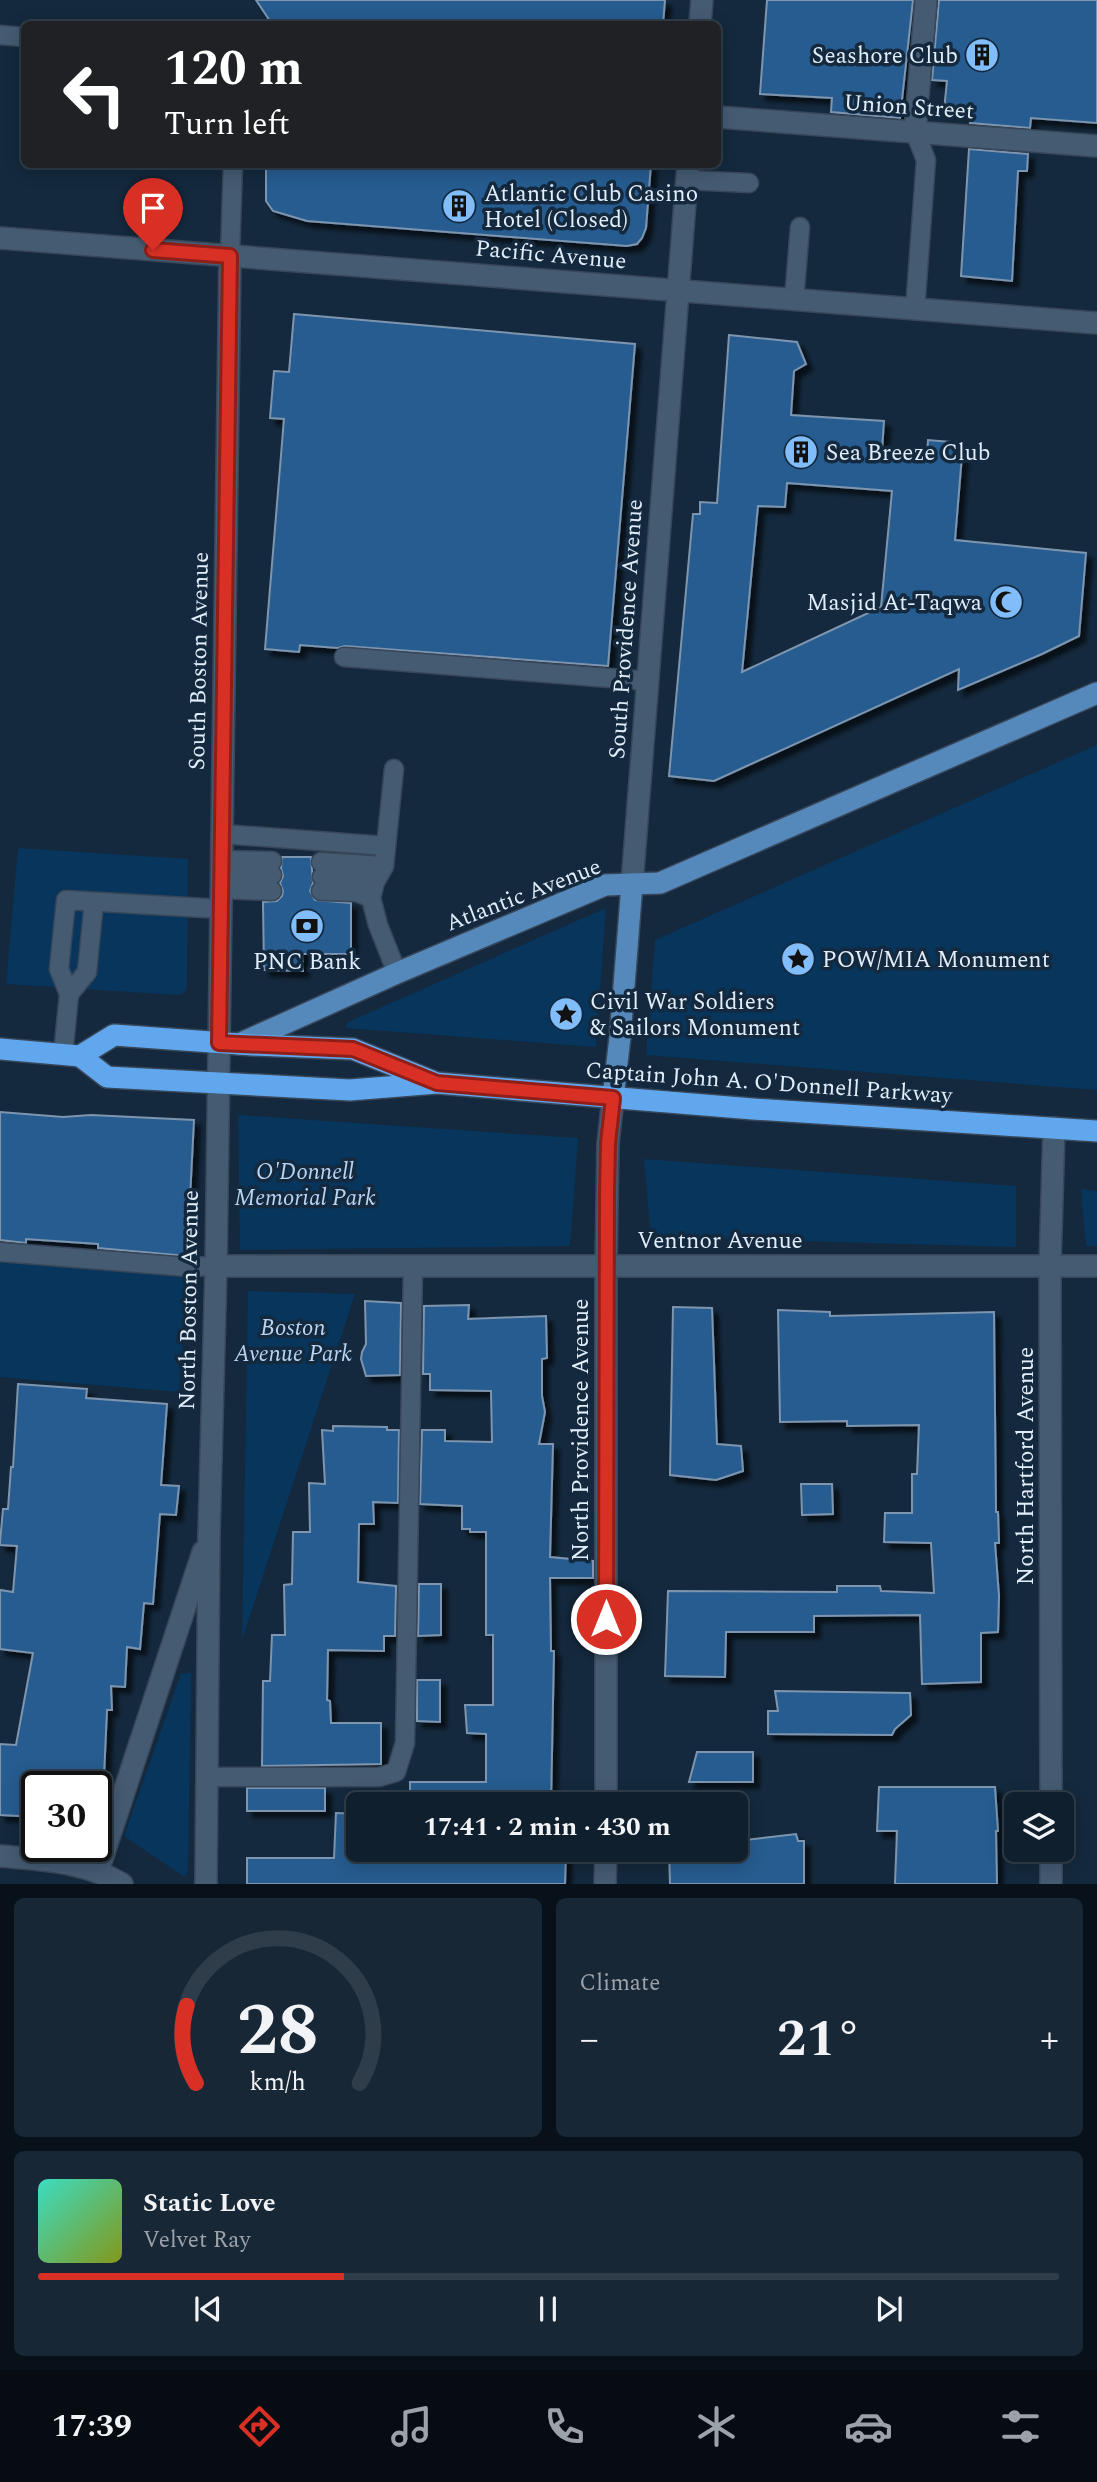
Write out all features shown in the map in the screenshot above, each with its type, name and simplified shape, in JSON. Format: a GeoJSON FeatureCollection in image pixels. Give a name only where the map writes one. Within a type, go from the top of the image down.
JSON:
{"type":"FeatureCollection","features":[{"type":"Feature","properties":{"kind":"highway","name":"Atlantic Avenue"},"geometry":{"type":"LineString","coordinates":[[71,1056],[114,1035],[229,1044]]}},
{"type":"Feature","properties":{"kind":"highway","name":"Captain John A. O'Donnell Parkway"},"geometry":{"type":"LineString","coordinates":[[229,1044],[353,1049],[437,1083]]}},
{"type":"Feature","properties":{"kind":"highway"},"geometry":{"type":"LineString","coordinates":[[0,1049],[71,1056],[107,1077],[218,1075]]}},
{"type":"Feature","properties":{"kind":"highway","name":"Captain John A. O'Donnell Parkway"},"geometry":{"type":"LineString","coordinates":[[218,1075],[350,1090],[437,1083],[753,1109],[1097,1131]]}},
{"type":"Feature","properties":{"kind":"main road","name":"Atlantic Avenue"},"geometry":{"type":"LineString","coordinates":[[229,1044],[605,885],[660,883],[1097,693]]}},
{"type":"Feature","properties":{"kind":"main road","name":"South Providence Avenue"},"geometry":{"type":"LineString","coordinates":[[613,1098],[632,884]]}},
{"type":"Feature","properties":{"kind":"street"},"geometry":{"type":"LineString","coordinates":[[700,21],[702,0]]}},
{"type":"Feature","properties":{"kind":"street"},"geometry":{"type":"LineString","coordinates":[[915,132],[926,0]]}},
{"type":"Feature","properties":{"kind":"street","name":"Union Street"},"geometry":{"type":"LineString","coordinates":[[721,117],[1097,146]]}},
{"type":"Feature","properties":{"kind":"street","name":"South Providence Avenue"},"geometry":{"type":"LineString","coordinates":[[632,884],[688,172]]}},
{"type":"Feature","properties":{"kind":"street","name":"Pacific Avenue"},"geometry":{"type":"LineString","coordinates":[[0,238],[1097,324]]}},
{"type":"Feature","properties":{"kind":"street","name":"South Boston Avenue"},"geometry":{"type":"LineString","coordinates":[[218,1075],[229,1044],[221,883],[230,256]]}},
{"type":"Feature","properties":{"kind":"street","name":"North Boston Avenue"},"geometry":{"type":"LineString","coordinates":[[206,1884],[209,1534],[218,1075]]}},
{"type":"Feature","properties":{"kind":"street","name":"North Providence Avenue"},"geometry":{"type":"LineString","coordinates":[[606,1792],[606,1266],[608,1143],[613,1098]]}},
{"type":"Feature","properties":{"kind":"street","name":"North Hartford Avenue"},"geometry":{"type":"LineString","coordinates":[[1051,1792],[1050,1266],[1054,1128]]}},
{"type":"Feature","properties":{"kind":"street","name":"Ventnor Avenue"},"geometry":{"type":"LineString","coordinates":[[216,1266],[1097,1266]]}},
{"type":"Feature","properties":{"kind":"street","name":"North Boston Avenue"},"geometry":{"type":"LineString","coordinates":[[98,1871],[209,1534]]}},
{"type":"Feature","properties":{"kind":"street"},"geometry":{"type":"LineString","coordinates":[[0,1856],[71,1863],[98,1871],[122,1884]]}},
{"type":"Feature","properties":{"kind":"street"},"geometry":{"type":"LineString","coordinates":[[606,1862],[606,1884]]}},
{"type":"Feature","properties":{"kind":"street"},"geometry":{"type":"LineString","coordinates":[[1051,1862],[1051,1884]]}},
{"type":"Feature","properties":{"kind":"lane"},"geometry":{"type":"LineString","coordinates":[[0,35],[21,37]]}},
{"type":"Feature","properties":{"kind":"lane"},"geometry":{"type":"LineString","coordinates":[[915,132],[926,160],[915,310]]}},
{"type":"Feature","properties":{"kind":"lane"},"geometry":{"type":"LineString","coordinates":[[230,256],[233,168]]}},
{"type":"Feature","properties":{"kind":"lane"},"geometry":{"type":"LineString","coordinates":[[688,172],[749,183]]}},
{"type":"Feature","properties":{"kind":"lane"},"geometry":{"type":"LineString","coordinates":[[794,300],[800,227]]}},
{"type":"Feature","properties":{"kind":"lane"},"geometry":{"type":"LineString","coordinates":[[344,657],[648,681]]}},
{"type":"Feature","properties":{"kind":"lane"},"geometry":{"type":"LineString","coordinates":[[394,769],[386,846],[377,882],[378,925],[397,974]]}},
{"type":"Feature","properties":{"kind":"lane"},"geometry":{"type":"LineString","coordinates":[[222,834],[386,846]]}},
{"type":"Feature","properties":{"kind":"lane"},"geometry":{"type":"LineString","coordinates":[[71,1056],[69,994],[58,969],[66,900],[94,902],[272,876],[221,883]]}},
{"type":"Feature","properties":{"kind":"lane"},"geometry":{"type":"LineString","coordinates":[[321,877],[377,882],[357,892],[321,877]]}},
{"type":"Feature","properties":{"kind":"lane"},"geometry":{"type":"LineString","coordinates":[[69,994],[87,972],[94,902]]}},
{"type":"Feature","properties":{"kind":"lane"},"geometry":{"type":"LineString","coordinates":[[0,1252],[188,1267],[216,1266]]}},
{"type":"Feature","properties":{"kind":"lane"},"geometry":{"type":"LineString","coordinates":[[208,1777],[379,1777],[396,1772],[405,1743],[413,1266]]}},
{"type":"Feature","properties":{"kind":"green space"},"geometry":{"type":"Polygon","coordinates":[[[1097,745],[1097,1090],[646,1055],[655,940],[1097,745]]]}},
{"type":"Feature","properties":{"kind":"green space"},"geometry":{"type":"Polygon","coordinates":[[[18,848],[188,859],[187,987],[184,993],[178,995],[6,984],[18,848]]]}},
{"type":"Feature","properties":{"kind":"green space"},"geometry":{"type":"Polygon","coordinates":[[[606,908],[596,1047],[346,1028],[348,1022],[606,908]]]}},
{"type":"Feature","properties":{"kind":"green space","name":"O'Donnell Memorial Park"},"geometry":{"type":"Polygon","coordinates":[[[238,1115],[578,1138],[570,1246],[240,1250],[238,1115]]]}},
{"type":"Feature","properties":{"kind":"green space"},"geometry":{"type":"Polygon","coordinates":[[[644,1159],[1016,1186],[1016,1247],[651,1237],[644,1159]]]}},
{"type":"Feature","properties":{"kind":"green space"},"geometry":{"type":"Polygon","coordinates":[[[1081,1189],[1097,1191],[1097,1246],[1086,1246],[1081,1189]]]}},
{"type":"Feature","properties":{"kind":"green space"},"geometry":{"type":"Polygon","coordinates":[[[0,1252],[188,1267],[179,1392],[0,1377],[0,1252]]]}},
{"type":"Feature","properties":{"kind":"green space","name":"Boston Avenue Park"},"geometry":{"type":"Polygon","coordinates":[[[248,1291],[355,1294],[242,1640],[248,1291]]]}},
{"type":"Feature","properties":{"kind":"green space"},"geometry":{"type":"Polygon","coordinates":[[[191,1673],[186,1878],[124,1836],[181,1674],[191,1673]]]}},
{"type":"Feature","properties":{"kind":"building"},"geometry":{"type":"Polygon","coordinates":[[[256,0],[665,0],[663,21],[270,21],[256,0]]]}},
{"type":"Feature","properties":{"kind":"building"},"geometry":{"type":"Polygon","coordinates":[[[767,0],[913,0],[900,118],[831,112],[832,98],[760,94],[767,0]]]}},
{"type":"Feature","properties":{"kind":"building"},"geometry":{"type":"Polygon","coordinates":[[[939,0],[1097,0],[1097,123],[1031,118],[1030,128],[970,123],[971,113],[944,110],[947,81],[932,80],[939,0]]]}},
{"type":"Feature","properties":{"kind":"building"},"geometry":{"type":"Polygon","coordinates":[[[969,149],[1028,154],[1027,171],[1018,171],[1012,281],[961,276],[969,149]]]}},
{"type":"Feature","properties":{"kind":"building","name":"Atlantic Club Casino Hotel (Closed)"},"geometry":{"type":"Polygon","coordinates":[[[266,168],[651,168],[646,228],[637,244],[627,246],[307,221],[273,211],[266,201],[266,168]]]}},
{"type":"Feature","properties":{"kind":"building"},"geometry":{"type":"Polygon","coordinates":[[[294,314],[635,344],[608,666],[345,646],[338,648],[300,645],[299,652],[265,649],[284,419],[270,418],[274,371],[289,372],[294,314]]]}},
{"type":"Feature","properties":{"kind":"building"},"geometry":{"type":"Polygon","coordinates":[[[729,335],[797,342],[806,364],[794,371],[791,415],[884,421],[882,450],[927,457],[928,440],[963,443],[955,540],[1086,553],[1079,636],[958,690],[959,669],[714,781],[669,776],[693,514],[700,514],[700,502],[717,503],[729,335]],[[787,483],[785,507],[758,506],[742,672],[881,607],[892,491],[787,483]]]}},
{"type":"Feature","properties":{"kind":"building","name":"PNC Bank"},"geometry":{"type":"Polygon","coordinates":[[[282,857],[311,857],[313,883],[310,891],[315,900],[351,903],[351,954],[302,954],[303,971],[264,970],[263,902],[277,901],[282,896],[282,857]]]}},
{"type":"Feature","properties":{"kind":"building"},"geometry":{"type":"Polygon","coordinates":[[[0,1112],[63,1117],[91,1115],[194,1120],[187,1256],[98,1248],[98,1244],[0,1240],[0,1112]]]}},
{"type":"Feature","properties":{"kind":"building"},"geometry":{"type":"Polygon","coordinates":[[[365,1301],[401,1303],[400,1375],[366,1376],[361,1359],[366,1344],[365,1301]]]}},
{"type":"Feature","properties":{"kind":"building"},"geometry":{"type":"Polygon","coordinates":[[[469,1305],[468,1319],[546,1316],[547,1358],[542,1359],[545,1412],[539,1444],[553,1444],[550,1557],[593,1561],[593,1578],[550,1578],[551,1651],[554,1651],[551,1792],[410,1792],[410,1782],[486,1782],[486,1734],[467,1733],[465,1705],[493,1705],[493,1635],[486,1635],[486,1532],[462,1529],[462,1506],[420,1504],[422,1430],[445,1430],[445,1441],[492,1442],[491,1391],[430,1390],[430,1374],[423,1374],[424,1306],[469,1305]]]}},
{"type":"Feature","properties":{"kind":"building"},"geometry":{"type":"Polygon","coordinates":[[[673,1307],[712,1308],[717,1444],[741,1446],[743,1471],[716,1480],[670,1475],[673,1307]]]}},
{"type":"Feature","properties":{"kind":"building"},"geometry":{"type":"Polygon","coordinates":[[[778,1310],[830,1312],[830,1316],[994,1312],[996,1512],[999,1543],[995,1543],[999,1596],[998,1632],[981,1633],[981,1682],[922,1684],[920,1615],[814,1616],[814,1632],[726,1632],[725,1677],[665,1676],[668,1591],[837,1592],[837,1586],[880,1586],[881,1591],[934,1593],[931,1543],[884,1542],[885,1513],[912,1513],[912,1474],[917,1474],[919,1425],[847,1426],[847,1421],[780,1422],[778,1310]]]}},
{"type":"Feature","properties":{"kind":"building"},"geometry":{"type":"Polygon","coordinates":[[[18,1384],[87,1389],[86,1398],[167,1404],[161,1485],[179,1486],[176,1515],[160,1514],[153,1604],[144,1603],[140,1649],[127,1647],[125,1687],[111,1686],[112,1710],[107,1710],[104,1771],[21,1771],[21,1816],[0,1815],[0,1744],[16,1745],[33,1653],[0,1649],[0,1590],[13,1592],[17,1546],[0,1545],[3,1509],[8,1509],[18,1384]]]}},
{"type":"Feature","properties":{"kind":"building"},"geometry":{"type":"Polygon","coordinates":[[[333,1426],[387,1427],[387,1430],[399,1430],[398,1503],[373,1502],[374,1524],[359,1524],[358,1582],[396,1586],[395,1636],[384,1636],[384,1651],[328,1650],[327,1700],[330,1701],[331,1723],[381,1723],[381,1764],[262,1766],[263,1681],[270,1681],[272,1635],[285,1635],[284,1585],[292,1584],[293,1532],[310,1532],[309,1483],[325,1484],[322,1430],[333,1431],[333,1426]]]}},
{"type":"Feature","properties":{"kind":"building"},"geometry":{"type":"Polygon","coordinates":[[[801,1484],[832,1484],[833,1514],[802,1515],[801,1484]]]}},
{"type":"Feature","properties":{"kind":"building"},"geometry":{"type":"Polygon","coordinates":[[[419,1584],[441,1584],[441,1635],[418,1636],[419,1584]]]}},
{"type":"Feature","properties":{"kind":"building"},"geometry":{"type":"Polygon","coordinates":[[[417,1680],[440,1680],[440,1722],[417,1721],[417,1680]]]}},
{"type":"Feature","properties":{"kind":"building"},"geometry":{"type":"Polygon","coordinates":[[[775,1691],[910,1693],[911,1715],[892,1735],[768,1734],[768,1711],[778,1711],[775,1691]]]}},
{"type":"Feature","properties":{"kind":"building"},"geometry":{"type":"Polygon","coordinates":[[[697,1752],[753,1752],[753,1782],[689,1782],[697,1752]]]}},
{"type":"Feature","properties":{"kind":"building"},"geometry":{"type":"Polygon","coordinates":[[[879,1787],[995,1787],[997,1884],[895,1884],[897,1831],[877,1831],[879,1787]]]}},
{"type":"Feature","properties":{"kind":"building"},"geometry":{"type":"Polygon","coordinates":[[[247,1788],[325,1788],[325,1811],[247,1811],[247,1788]]]}},
{"type":"Feature","properties":{"kind":"building"},"geometry":{"type":"Polygon","coordinates":[[[336,1813],[346,1813],[346,1862],[566,1862],[565,1884],[247,1884],[247,1858],[334,1858],[336,1813]]]}},
{"type":"Feature","properties":{"kind":"building"},"geometry":{"type":"Polygon","coordinates":[[[796,1834],[798,1841],[804,1841],[804,1884],[670,1884],[669,1862],[748,1862],[748,1840],[796,1834]]]}},
{"type":"Feature","properties":{"kind":"place","name":"Seashore Club"},"geometry":{"type":"Point","coordinates":[982,55]}},
{"type":"Feature","properties":{"kind":"place","name":"Atlantic Club Casino Hotel (Closed)"},"geometry":{"type":"Point","coordinates":[459,206]}},
{"type":"Feature","properties":{"kind":"place","name":"Sea Breeze Club"},"geometry":{"type":"Point","coordinates":[801,452]}},
{"type":"Feature","properties":{"kind":"place","name":"Masjid At-Taqwa"},"geometry":{"type":"Point","coordinates":[1006,602]}},
{"type":"Feature","properties":{"kind":"place","name":"PNC Bank"},"geometry":{"type":"Point","coordinates":[307,926]}},
{"type":"Feature","properties":{"kind":"place","name":"POW/MIA Monument"},"geometry":{"type":"Point","coordinates":[798,959]}},
{"type":"Feature","properties":{"kind":"place","name":"Civil War Soldiers & Sailors Monument"},"geometry":{"type":"Point","coordinates":[566,1014]}},
{"type":"Feature","properties":{"kind":"route"},"geometry":{"type":"LineString","coordinates":[[153,250],[230,256],[219,1043],[353,1049],[437,1083],[613,1098],[608,1143],[606,1266],[606,1619]]}}]}
